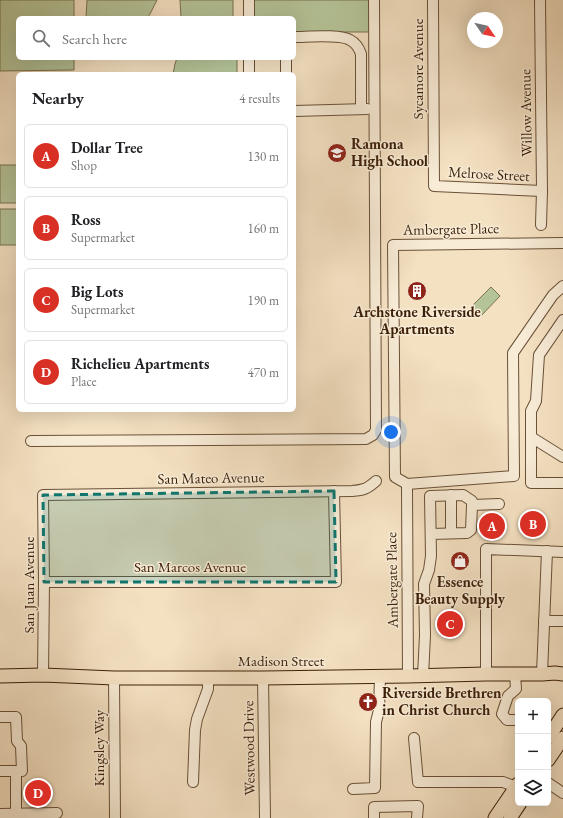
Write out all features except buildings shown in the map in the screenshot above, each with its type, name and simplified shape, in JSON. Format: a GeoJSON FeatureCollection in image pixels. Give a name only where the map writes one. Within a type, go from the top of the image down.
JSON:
{"type":"FeatureCollection","features":[{"type":"Feature","properties":{"kind":"main road","name":"Madison Street"},"geometry":{"type":"LineString","coordinates":[[0,676],[43,675],[114,678],[263,678],[563,674]]}},
{"type":"Feature","properties":{"kind":"main road"},"geometry":{"type":"LineString","coordinates":[[551,743],[553,732],[563,714]]}},
{"type":"Feature","properties":{"kind":"main road"},"geometry":{"type":"LineString","coordinates":[[495,818],[515,789]]}},
{"type":"Feature","properties":{"kind":"main road"},"geometry":{"type":"LineString","coordinates":[[510,818],[518,806]]}},
{"type":"Feature","properties":{"kind":"street"},"geometry":{"type":"LineString","coordinates":[[249,0],[249,16]]}},
{"type":"Feature","properties":{"kind":"street"},"geometry":{"type":"LineString","coordinates":[[31,441],[366,439],[373,434],[376,430],[374,0]]}},
{"type":"Feature","properties":{"kind":"street","name":"Sycamore Avenue"},"geometry":{"type":"LineString","coordinates":[[433,0],[434,186]]}},
{"type":"Feature","properties":{"kind":"street","name":"Willow Avenue"},"geometry":{"type":"LineString","coordinates":[[540,0],[541,225]]}},
{"type":"Feature","properties":{"kind":"street"},"geometry":{"type":"LineString","coordinates":[[296,37],[342,37],[351,40],[358,47],[361,54],[361,109]]}},
{"type":"Feature","properties":{"kind":"street"},"geometry":{"type":"LineString","coordinates":[[249,60],[249,72]]}},
{"type":"Feature","properties":{"kind":"street"},"geometry":{"type":"LineString","coordinates":[[286,60],[286,72]]}},
{"type":"Feature","properties":{"kind":"street"},"geometry":{"type":"LineString","coordinates":[[296,111],[375,108]]}},
{"type":"Feature","properties":{"kind":"street","name":"Melrose Street"},"geometry":{"type":"LineString","coordinates":[[434,186],[542,191]]}},
{"type":"Feature","properties":{"kind":"street","name":"Ambergate Place"},"geometry":{"type":"LineString","coordinates":[[408,676],[407,484],[395,477],[392,245],[563,243]]}},
{"type":"Feature","properties":{"kind":"street"},"geometry":{"type":"LineString","coordinates":[[407,484],[514,476],[513,353],[553,295],[563,286]]}},
{"type":"Feature","properties":{"kind":"street"},"geometry":{"type":"LineString","coordinates":[[563,320],[539,355],[536,401],[531,411],[532,482],[563,483]]}},
{"type":"Feature","properties":{"kind":"street"},"geometry":{"type":"LineString","coordinates":[[531,437],[563,458]]}},
{"type":"Feature","properties":{"kind":"street","name":"San Mateo Avenue"},"geometry":{"type":"LineString","coordinates":[[43,495],[364,490],[376,481]]}},
{"type":"Feature","properties":{"kind":"street","name":"San Marcos Avenue"},"geometry":{"type":"LineString","coordinates":[[44,582],[336,582],[334,491]]}},
{"type":"Feature","properties":{"kind":"street","name":"San Juan Avenue"},"geometry":{"type":"LineString","coordinates":[[43,495],[43,675]]}},
{"type":"Feature","properties":{"kind":"street"},"geometry":{"type":"LineString","coordinates":[[451,495],[452,533]]}},
{"type":"Feature","properties":{"kind":"street"},"geometry":{"type":"LineString","coordinates":[[423,676],[424,584],[429,570],[431,556],[430,496],[463,495],[472,501],[470,530],[466,533],[431,534]]}},
{"type":"Feature","properties":{"kind":"street"},"geometry":{"type":"LineString","coordinates":[[472,505],[499,504]]}},
{"type":"Feature","properties":{"kind":"street"},"geometry":{"type":"LineString","coordinates":[[486,674],[486,549],[563,552]]}},
{"type":"Feature","properties":{"kind":"street"},"geometry":{"type":"LineString","coordinates":[[542,674],[547,551]]}},
{"type":"Feature","properties":{"kind":"street"},"geometry":{"type":"LineString","coordinates":[[544,621],[563,621]]}},
{"type":"Feature","properties":{"kind":"street"},"geometry":{"type":"LineString","coordinates":[[515,674],[516,689],[508,696],[502,714],[507,720],[515,720]]}},
{"type":"Feature","properties":{"kind":"street"},"geometry":{"type":"LineString","coordinates":[[353,788],[375,788],[376,722],[379,710],[380,677]]}},
{"type":"Feature","properties":{"kind":"street","name":"Kingsley Way"},"geometry":{"type":"LineString","coordinates":[[114,678],[115,818]]}},
{"type":"Feature","properties":{"kind":"street"},"geometry":{"type":"LineString","coordinates":[[193,782],[195,730],[208,689],[208,678]]}},
{"type":"Feature","properties":{"kind":"street","name":"Westwood Drive"},"geometry":{"type":"LineString","coordinates":[[263,678],[265,818]]}},
{"type":"Feature","properties":{"kind":"street"},"geometry":{"type":"LineString","coordinates":[[0,717],[16,717],[17,742],[21,746],[22,771],[0,771]]}},
{"type":"Feature","properties":{"kind":"street"},"geometry":{"type":"LineString","coordinates":[[414,738],[418,782],[503,782],[515,785]]}},
{"type":"Feature","properties":{"kind":"street"},"geometry":{"type":"LineString","coordinates":[[16,776],[16,814]]}},
{"type":"Feature","properties":{"kind":"street"},"geometry":{"type":"LineString","coordinates":[[551,785],[563,793]]}},
{"type":"Feature","properties":{"kind":"street"},"geometry":{"type":"LineString","coordinates":[[374,818],[374,807],[418,806],[417,818]]}},
{"type":"Feature","properties":{"kind":"street"},"geometry":{"type":"LineString","coordinates":[[0,814],[57,813]]}},
{"type":"Feature","properties":{"kind":"highlighted area"},"geometry":{"type":"Polygon","coordinates":[[[334,491],[336,582],[44,582],[43,495],[334,491]]]}},
{"type":"Feature","properties":{"kind":"green space"},"geometry":{"type":"Polygon","coordinates":[[[0,0],[74,0],[74,16],[16,16],[16,60],[74,60],[74,70],[0,71],[0,0]]]}},
{"type":"Feature","properties":{"kind":"green space"},"geometry":{"type":"Polygon","coordinates":[[[87,0],[157,0],[148,16],[86,16],[87,0]]]}},
{"type":"Feature","properties":{"kind":"green space"},"geometry":{"type":"Polygon","coordinates":[[[180,0],[233,0],[233,16],[181,16],[180,0]]]}},
{"type":"Feature","properties":{"kind":"green space"},"geometry":{"type":"Polygon","coordinates":[[[253,0],[370,0],[371,32],[296,32],[296,16],[254,16],[253,0]]]}},
{"type":"Feature","properties":{"kind":"green space"},"geometry":{"type":"Polygon","coordinates":[[[176,60],[237,60],[237,72],[173,72],[176,60]]]}},
{"type":"Feature","properties":{"kind":"green space"},"geometry":{"type":"Polygon","coordinates":[[[0,165],[16,165],[16,203],[0,203],[0,165]]]}},
{"type":"Feature","properties":{"kind":"green space"},"geometry":{"type":"Polygon","coordinates":[[[0,209],[16,209],[16,245],[0,245],[0,209]]]}},
{"type":"Feature","properties":{"kind":"green space"},"geometry":{"type":"Polygon","coordinates":[[[491,287],[500,296],[479,318],[470,308],[491,287]]]}},
{"type":"Feature","properties":{"kind":"place","name":"Ramona High School"},"geometry":{"type":"Point","coordinates":[337,153]}},
{"type":"Feature","properties":{"kind":"place","name":"Archstone Riverside Apartments"},"geometry":{"type":"Point","coordinates":[417,291]}},
{"type":"Feature","properties":{"kind":"place","name":"Ross"},"geometry":{"type":"Point","coordinates":[533,524]}},
{"type":"Feature","properties":{"kind":"place","name":"Dollar Tree"},"geometry":{"type":"Point","coordinates":[492,526]}},
{"type":"Feature","properties":{"kind":"place","name":"Essence Beauty Supply"},"geometry":{"type":"Point","coordinates":[460,561]}},
{"type":"Feature","properties":{"kind":"place","name":"Big Lots"},"geometry":{"type":"Point","coordinates":[450,624]}},
{"type":"Feature","properties":{"kind":"place","name":"Riverside Brethren in Christ Church"},"geometry":{"type":"Point","coordinates":[368,702]}},
{"type":"Feature","properties":{"kind":"place","name":"Richelieu Apartments"},"geometry":{"type":"Point","coordinates":[38,793]}}]}
